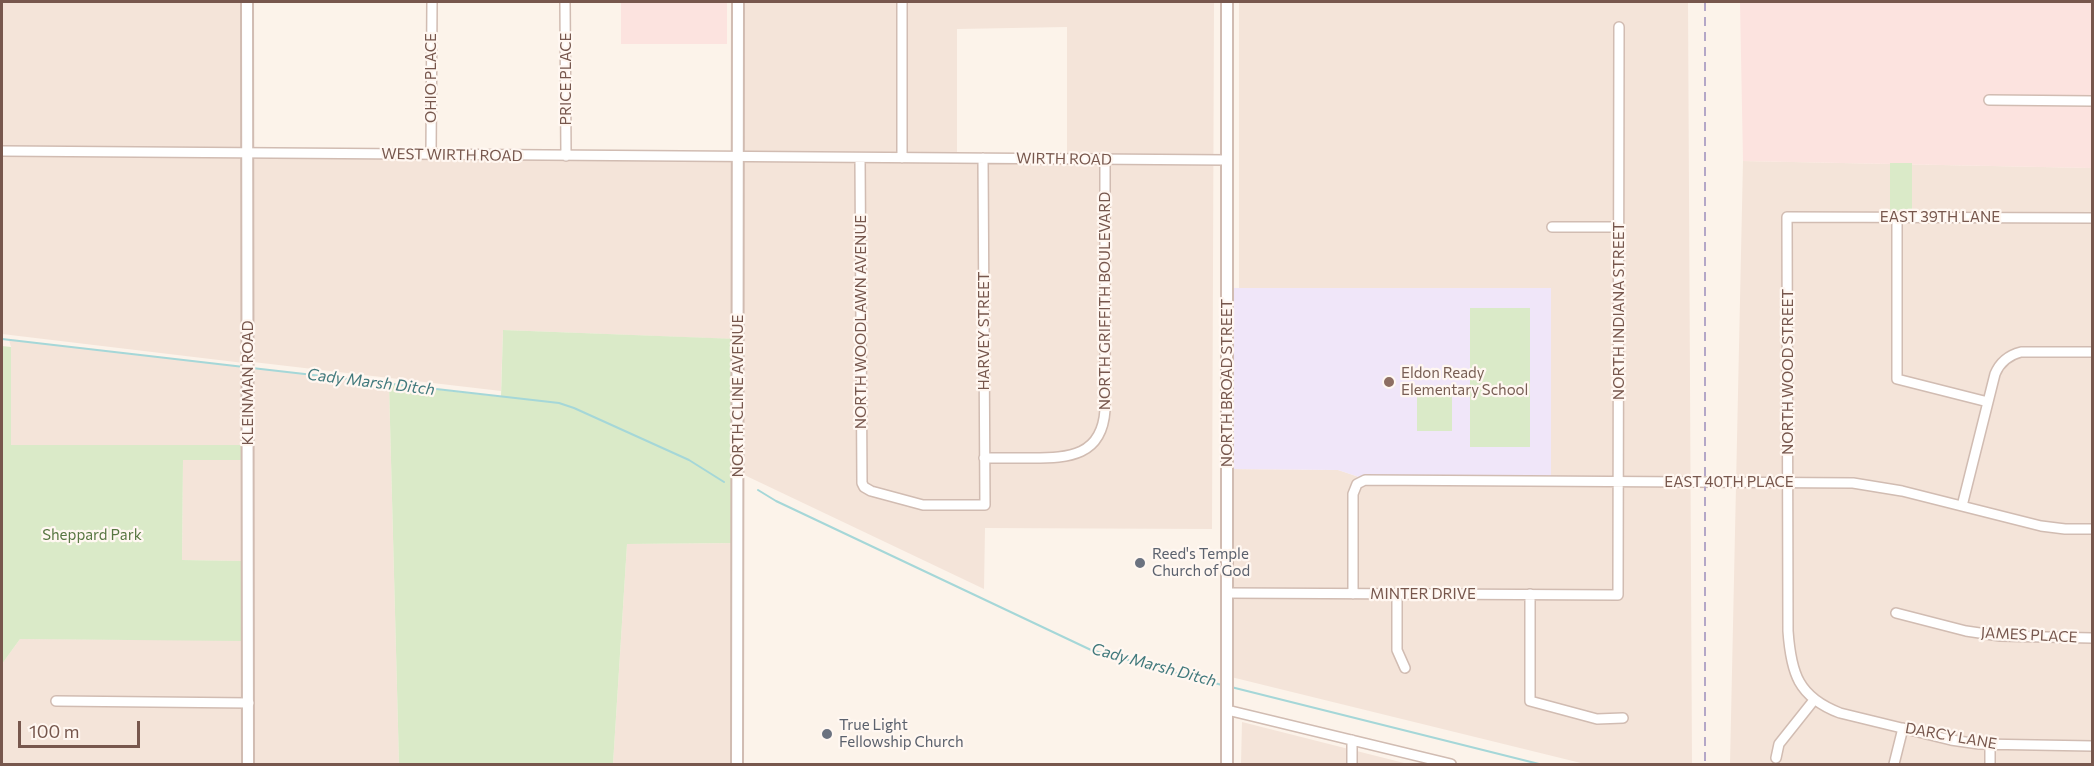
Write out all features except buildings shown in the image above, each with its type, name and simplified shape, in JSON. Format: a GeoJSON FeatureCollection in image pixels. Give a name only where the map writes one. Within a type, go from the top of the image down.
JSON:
{"type":"FeatureCollection","features":[{"type":"Feature","properties":{"kind":"street","name":"KLEINMAN ROAD"},"geometry":{"type":"LineString","coordinates":[[247,2],[248,765]]}},
{"type":"Feature","properties":{"kind":"street","name":"OHIO PLACE"},"geometry":{"type":"LineString","coordinates":[[431,154],[432,2]]}},
{"type":"Feature","properties":{"kind":"street","name":"PRICE PLACE"},"geometry":{"type":"LineString","coordinates":[[566,2],[566,156]]}},
{"type":"Feature","properties":{"kind":"street","name":"NORTH CLINE AVENUE"},"geometry":{"type":"LineString","coordinates":[[737,765],[738,2]]}},
{"type":"Feature","properties":{"kind":"street"},"geometry":{"type":"LineString","coordinates":[[902,2],[902,158]]}},
{"type":"Feature","properties":{"kind":"street","name":"NORTH BROAD STREET"},"geometry":{"type":"LineString","coordinates":[[1227,2],[1227,765]]}},
{"type":"Feature","properties":{"kind":"street","name":"NORTH INDIANA STREET"},"geometry":{"type":"LineString","coordinates":[[1618,595],[1619,27]]}},
{"type":"Feature","properties":{"kind":"street"},"geometry":{"type":"LineString","coordinates":[[1989,100],[2092,101]]}},
{"type":"Feature","properties":{"kind":"street","name":"WEST WIRTH ROAD"},"geometry":{"type":"LineString","coordinates":[[2,151],[902,158]]}},
{"type":"Feature","properties":{"kind":"street","name":"NORTH WOODLAWN AVENUE"},"geometry":{"type":"LineString","coordinates":[[860,158],[862,479],[864,487],[923,505],[985,505]]}},
{"type":"Feature","properties":{"kind":"street","name":"WIRTH ROAD"},"geometry":{"type":"LineString","coordinates":[[902,158],[1226,159]]}},
{"type":"Feature","properties":{"kind":"street","name":"HARVEY STREET"},"geometry":{"type":"LineString","coordinates":[[983,158],[985,505]]}},
{"type":"Feature","properties":{"kind":"street","name":"NORTH GRIFFITH BOULEVARD"},"geometry":{"type":"LineString","coordinates":[[984,458],[1071,456],[1088,447],[1102,427],[1105,410],[1105,159]]}},
{"type":"Feature","properties":{"kind":"street","name":"EAST 39TH LANE"},"geometry":{"type":"LineString","coordinates":[[1787,217],[2092,218]]}},
{"type":"Feature","properties":{"kind":"street","name":"NORTH WOOD STREET"},"geometry":{"type":"LineString","coordinates":[[1787,217],[1788,631],[1790,658],[1798,681],[1814,700]]}},
{"type":"Feature","properties":{"kind":"street"},"geometry":{"type":"LineString","coordinates":[[1897,217],[1897,379],[1988,402]]}},
{"type":"Feature","properties":{"kind":"street"},"geometry":{"type":"LineString","coordinates":[[1552,226],[1619,227]]}},
{"type":"Feature","properties":{"kind":"street"},"geometry":{"type":"LineString","coordinates":[[1962,506],[1998,368],[2014,354],[2032,351],[2092,352]]}},
{"type":"Feature","properties":{"kind":"street","name":"EAST 40TH PLACE"},"geometry":{"type":"LineString","coordinates":[[1353,594],[1353,494],[1360,482],[1788,482],[1872,485],[2041,526],[2092,529]]}},
{"type":"Feature","properties":{"kind":"street","name":"MINTER DRIVE"},"geometry":{"type":"LineString","coordinates":[[1227,593],[1618,595]]}},
{"type":"Feature","properties":{"kind":"street"},"geometry":{"type":"LineString","coordinates":[[1397,594],[1398,650],[1405,668]]}},
{"type":"Feature","properties":{"kind":"street"},"geometry":{"type":"LineString","coordinates":[[1530,594],[1530,701],[1597,718],[1623,718]]}},
{"type":"Feature","properties":{"kind":"street","name":"JAMES PLACE"},"geometry":{"type":"LineString","coordinates":[[1896,613],[1966,631],[2000,636],[2092,638]]}},
{"type":"Feature","properties":{"kind":"street"},"geometry":{"type":"LineString","coordinates":[[1776,758],[1779,744],[1814,700]]}},
{"type":"Feature","properties":{"kind":"street","name":"DARCY LANE"},"geometry":{"type":"LineString","coordinates":[[1814,700],[1840,713],[1951,740],[1990,745],[2092,746]]}},
{"type":"Feature","properties":{"kind":"street"},"geometry":{"type":"LineString","coordinates":[[56,701],[249,704]]}},
{"type":"Feature","properties":{"kind":"street"},"geometry":{"type":"LineString","coordinates":[[1227,710],[1451,765]]}},
{"type":"Feature","properties":{"kind":"street"},"geometry":{"type":"LineString","coordinates":[[1894,765],[1903,728]]}},
{"type":"Feature","properties":{"kind":"street"},"geometry":{"type":"LineString","coordinates":[[1352,740],[1352,765]]}},
{"type":"Feature","properties":{"kind":"street"},"geometry":{"type":"LineString","coordinates":[[1990,745],[1990,765]]}},
{"type":"Feature","properties":{"kind":"shaded area"},"geometry":{"type":"Polygon","coordinates":[[[2,2],[245,2],[244,363],[2,334],[2,2]]]}},
{"type":"Feature","properties":{"kind":"shaded area"},"geometry":{"type":"Polygon","coordinates":[[[621,2],[727,2],[727,44],[621,44],[621,2]]]}},
{"type":"Feature","properties":{"kind":"shaded area"},"geometry":{"type":"Polygon","coordinates":[[[738,2],[1214,2],[1212,529],[985,528],[984,589],[738,472],[738,2]],[[1067,27],[957,29],[957,158],[1067,159],[1067,27]]]}},
{"type":"Feature","properties":{"kind":"shaded area"},"geometry":{"type":"Polygon","coordinates":[[[1239,2],[1688,2],[1692,764],[1585,764],[1227,676],[1227,469],[1338,470],[1368,480],[1551,289],[1239,288],[1239,2]]]}},
{"type":"Feature","properties":{"kind":"shaded area"},"geometry":{"type":"Polygon","coordinates":[[[1740,2],[2092,2],[2092,168],[1743,161],[1740,2]]]}},
{"type":"Feature","properties":{"kind":"shaded area"},"geometry":{"type":"Polygon","coordinates":[[[249,156],[735,159],[733,339],[503,330],[501,391],[253,362],[249,156]]]}},
{"type":"Feature","properties":{"kind":"shaded area"},"geometry":{"type":"Polygon","coordinates":[[[1743,161],[2092,168],[2092,764],[1730,764],[1743,161]]]}},
{"type":"Feature","properties":{"kind":"shaded area","name":"Eldon Ready Elementary School"},"geometry":{"type":"Polygon","coordinates":[[[1227,288],[1551,288],[1551,481],[1368,480],[1338,470],[1227,469],[1227,288]]]}},
{"type":"Feature","properties":{"kind":"shaded area"},"geometry":{"type":"Polygon","coordinates":[[[9,340],[389,384],[399,764],[2,764],[2,664],[20,639],[243,640],[242,561],[182,560],[183,460],[242,460],[243,445],[11,445],[11,347],[9,340]]]}},
{"type":"Feature","properties":{"kind":"shaded area"},"geometry":{"type":"Polygon","coordinates":[[[738,543],[738,764],[613,764],[627,544],[738,543]]]}},
{"type":"Feature","properties":{"kind":"shaded area"},"geometry":{"type":"Polygon","coordinates":[[[1242,722],[1408,764],[1241,764],[1242,722]]]}},
{"type":"Feature","properties":{"kind":"green space"},"geometry":{"type":"Polygon","coordinates":[[[1890,163],[1912,163],[1912,211],[1890,211],[1890,163]]]}},
{"type":"Feature","properties":{"kind":"green space"},"geometry":{"type":"Polygon","coordinates":[[[1470,308],[1530,308],[1530,447],[1470,447],[1470,308]]]}},
{"type":"Feature","properties":{"kind":"green space"},"geometry":{"type":"Polygon","coordinates":[[[503,330],[738,339],[738,543],[627,544],[613,764],[399,764],[389,384],[501,397],[503,330]]]}},
{"type":"Feature","properties":{"kind":"green space","name":"Sheppard Park"},"geometry":{"type":"Polygon","coordinates":[[[2,346],[11,347],[11,445],[243,445],[243,460],[183,460],[182,560],[243,561],[243,641],[20,639],[2,664],[2,346]]]}},
{"type":"Feature","properties":{"kind":"green space"},"geometry":{"type":"Polygon","coordinates":[[[1417,395],[1452,395],[1452,431],[1417,431],[1417,395]]]}},
{"type":"Feature","properties":{"kind":"waterway","name":"Cady Marsh Ditch"},"geometry":{"type":"LineString","coordinates":[[2,339],[244,367]]}},
{"type":"Feature","properties":{"kind":"waterway","name":"Cady Marsh Ditch"},"geometry":{"type":"LineString","coordinates":[[252,368],[559,403],[689,460],[724,482]]}},
{"type":"Feature","properties":{"kind":"waterway","name":"Cady Marsh Ditch"},"geometry":{"type":"LineString","coordinates":[[758,490],[776,501],[1091,650],[1222,685]]}},
{"type":"Feature","properties":{"kind":"waterway","name":"Cady Marsh Ditch"},"geometry":{"type":"LineString","coordinates":[[1231,687],[1539,764]]}},
{"type":"Feature","properties":{"kind":"railway"},"geometry":{"type":"LineString","coordinates":[[1705,2],[1705,764]]}},
{"type":"Feature","properties":{"kind":"place","name":"Eldon Ready Elementary School"},"geometry":{"type":"Point","coordinates":[1389,382]}},
{"type":"Feature","properties":{"kind":"place","name":"Reed's Temple Church of God"},"geometry":{"type":"Point","coordinates":[1140,563]}},
{"type":"Feature","properties":{"kind":"place","name":"True Light Fellowship Church"},"geometry":{"type":"Point","coordinates":[827,734]}}]}
